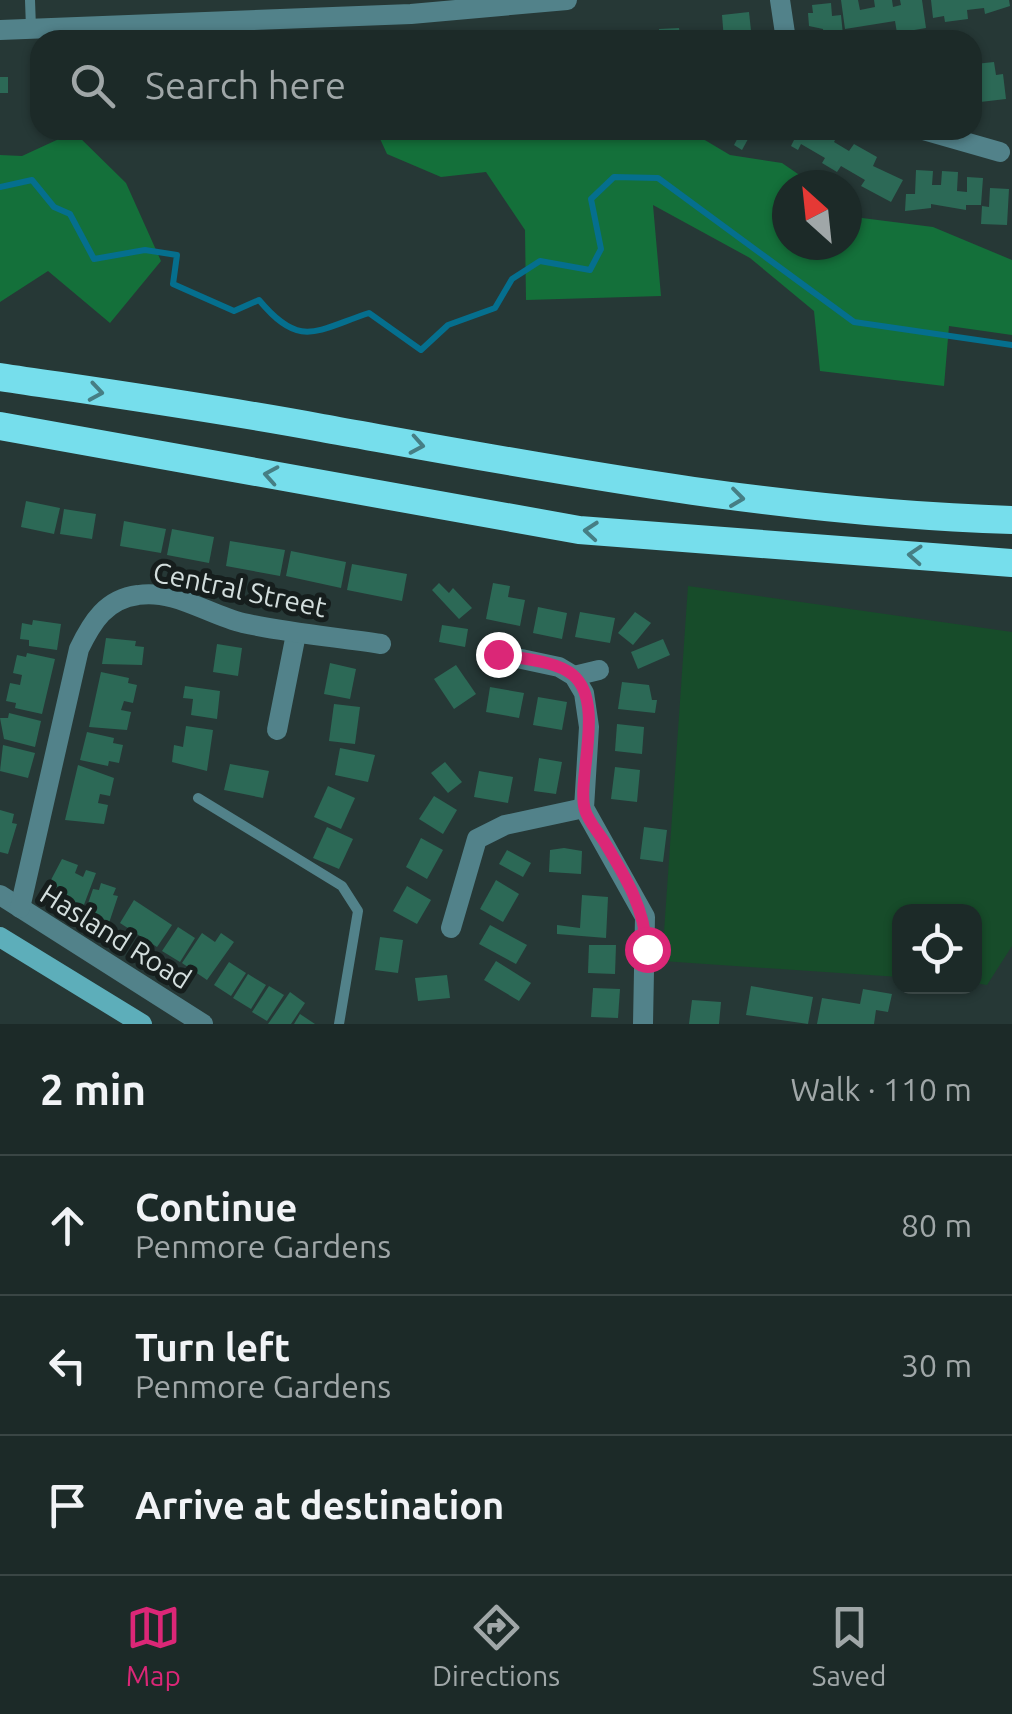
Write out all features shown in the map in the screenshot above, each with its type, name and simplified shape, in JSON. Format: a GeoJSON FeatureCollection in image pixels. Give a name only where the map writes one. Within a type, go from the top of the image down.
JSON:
{"type":"FeatureCollection","features":[{"type":"Feature","properties":{"kind":"highway"},"geometry":{"type":"LineString","coordinates":[[0,376],[326,428],[648,487],[835,510],[1012,520]]}},
{"type":"Feature","properties":{"kind":"highway"},"geometry":{"type":"LineString","coordinates":[[0,426],[579,530],[1012,563]]}},
{"type":"Feature","properties":{"kind":"main road"},"geometry":{"type":"LineString","coordinates":[[0,937],[142,1024]]}},
{"type":"Feature","properties":{"kind":"street"},"geometry":{"type":"LineString","coordinates":[[0,30],[288,9],[567,0]]}},
{"type":"Feature","properties":{"kind":"street"},"geometry":{"type":"LineString","coordinates":[[780,0],[784,30]]}},
{"type":"Feature","properties":{"kind":"street"},"geometry":{"type":"LineString","coordinates":[[958,140],[1000,152]]}},
{"type":"Feature","properties":{"kind":"street","name":"Central Street"},"geometry":{"type":"LineString","coordinates":[[20,908],[79,649],[92,620],[118,600],[141,594],[171,598],[237,622],[381,644]]}},
{"type":"Feature","properties":{"kind":"street"},"geometry":{"type":"LineString","coordinates":[[277,730],[296,634]]}},
{"type":"Feature","properties":{"kind":"street"},"geometry":{"type":"LineString","coordinates":[[498,654],[559,667],[574,676],[584,693],[589,727],[584,808],[644,917],[642,1024]]}},
{"type":"Feature","properties":{"kind":"street"},"geometry":{"type":"LineString","coordinates":[[574,676],[599,670]]}},
{"type":"Feature","properties":{"kind":"street"},"geometry":{"type":"LineString","coordinates":[[451,928],[477,839],[505,825],[584,808]]}},
{"type":"Feature","properties":{"kind":"street","name":"Hasland Road"},"geometry":{"type":"LineString","coordinates":[[0,895],[203,1024]]}},
{"type":"Feature","properties":{"kind":"lane"},"geometry":{"type":"LineString","coordinates":[[30,0],[31,29]]}},
{"type":"Feature","properties":{"kind":"lane"},"geometry":{"type":"LineString","coordinates":[[198,798],[342,886],[352,898],[358,911],[339,1024]]}},
{"type":"Feature","properties":{"kind":"green space"},"geometry":{"type":"Polygon","coordinates":[[[57,140],[82,140],[126,183],[161,261],[110,323],[48,271],[0,302],[0,155],[22,156],[57,140]]]}},
{"type":"Feature","properties":{"kind":"green space"},"geometry":{"type":"Polygon","coordinates":[[[381,140],[705,140],[730,155],[782,163],[792,170],[772,170],[772,260],[862,260],[862,218],[933,227],[1012,260],[1012,335],[949,326],[944,386],[820,371],[814,311],[750,258],[653,205],[661,296],[526,300],[525,230],[486,172],[441,177],[387,154],[381,140]]]}},
{"type":"Feature","properties":{"kind":"green space"},"geometry":{"type":"Polygon","coordinates":[[[688,586],[1012,632],[1012,946],[987,985],[982,984],[982,904],[892,904],[892,977],[662,961],[688,586]]]}},
{"type":"Feature","properties":{"kind":"building"},"geometry":{"type":"Polygon","coordinates":[[[841,0],[858,0],[860,10],[875,7],[874,0],[892,0],[893,7],[901,5],[900,0],[922,0],[926,28],[896,30],[895,21],[845,29],[841,0]]]}},
{"type":"Feature","properties":{"kind":"building"},"geometry":{"type":"Polygon","coordinates":[[[931,0],[1009,0],[1010,6],[985,14],[984,8],[967,10],[968,19],[945,22],[944,16],[933,18],[931,0]]]}},
{"type":"Feature","properties":{"kind":"building"},"geometry":{"type":"Polygon","coordinates":[[[831,3],[832,16],[841,15],[842,30],[809,26],[812,5],[831,3]]]}},
{"type":"Feature","properties":{"kind":"building"},"geometry":{"type":"Polygon","coordinates":[[[749,12],[751,30],[723,30],[722,15],[749,12]]]}},
{"type":"Feature","properties":{"kind":"building"},"geometry":{"type":"Polygon","coordinates":[[[994,62],[996,75],[1003,74],[1006,99],[982,102],[982,63],[994,62]]]}},
{"type":"Feature","properties":{"kind":"building"},"geometry":{"type":"Polygon","coordinates":[[[0,77],[8,77],[8,93],[0,93],[0,77]]]}},
{"type":"Feature","properties":{"kind":"building"},"geometry":{"type":"Polygon","coordinates":[[[737,140],[748,140],[742,150],[734,145],[737,140]]]}},
{"type":"Feature","properties":{"kind":"building"},"geometry":{"type":"Polygon","coordinates":[[[794,140],[835,140],[849,151],[854,144],[877,157],[873,166],[903,180],[891,202],[862,187],[862,170],[841,166],[834,170],[822,163],[825,158],[801,144],[798,150],[791,146],[794,140]]]}},
{"type":"Feature","properties":{"kind":"building"},"geometry":{"type":"Polygon","coordinates":[[[916,170],[933,171],[932,185],[941,185],[942,171],[958,172],[957,191],[967,192],[967,177],[983,178],[981,205],[966,205],[966,210],[931,204],[931,208],[905,211],[906,194],[915,194],[916,170]]]}},
{"type":"Feature","properties":{"kind":"building"},"geometry":{"type":"Polygon","coordinates":[[[990,188],[1009,189],[1007,225],[981,224],[982,206],[989,207],[990,188]]]}},
{"type":"Feature","properties":{"kind":"building"},"geometry":{"type":"Polygon","coordinates":[[[26,501],[60,508],[54,534],[21,527],[26,501]]]}},
{"type":"Feature","properties":{"kind":"building"},"geometry":{"type":"Polygon","coordinates":[[[64,509],[96,514],[92,539],[60,534],[64,509]]]}},
{"type":"Feature","properties":{"kind":"building"},"geometry":{"type":"Polygon","coordinates":[[[124,521],[166,529],[161,553],[120,546],[124,521]]]}},
{"type":"Feature","properties":{"kind":"building"},"geometry":{"type":"Polygon","coordinates":[[[172,529],[214,537],[209,563],[167,555],[172,529]]]}},
{"type":"Feature","properties":{"kind":"building"},"geometry":{"type":"Polygon","coordinates":[[[230,541],[285,550],[280,576],[226,566],[230,541]]]}},
{"type":"Feature","properties":{"kind":"building"},"geometry":{"type":"Polygon","coordinates":[[[291,551],[346,562],[341,588],[286,576],[291,551]]]}},
{"type":"Feature","properties":{"kind":"building"},"geometry":{"type":"Polygon","coordinates":[[[352,564],[407,574],[402,601],[347,590],[352,564]]]}},
{"type":"Feature","properties":{"kind":"building"},"geometry":{"type":"Polygon","coordinates":[[[439,583],[449,593],[453,588],[472,608],[459,619],[432,590],[439,583]]]}},
{"type":"Feature","properties":{"kind":"building"},"geometry":{"type":"Polygon","coordinates":[[[493,583],[510,586],[508,597],[525,600],[520,626],[486,619],[493,583]]]}},
{"type":"Feature","properties":{"kind":"building"},"geometry":{"type":"Polygon","coordinates":[[[538,607],[567,613],[562,639],[533,633],[538,607]]]}},
{"type":"Feature","properties":{"kind":"building"},"geometry":{"type":"Polygon","coordinates":[[[580,612],[615,618],[610,643],[575,637],[580,612]]]}},
{"type":"Feature","properties":{"kind":"building"},"geometry":{"type":"Polygon","coordinates":[[[635,612],[651,623],[633,645],[618,633],[635,612]]]}},
{"type":"Feature","properties":{"kind":"building"},"geometry":{"type":"Polygon","coordinates":[[[33,620],[61,624],[57,650],[29,646],[29,640],[20,639],[22,623],[32,625],[33,620]]]}},
{"type":"Feature","properties":{"kind":"building"},"geometry":{"type":"Polygon","coordinates":[[[442,625],[468,629],[465,647],[439,642],[442,625]]]}},
{"type":"Feature","properties":{"kind":"building"},"geometry":{"type":"Polygon","coordinates":[[[106,638],[136,641],[135,646],[144,647],[142,665],[102,664],[106,638]]]}},
{"type":"Feature","properties":{"kind":"building"},"geometry":{"type":"Polygon","coordinates":[[[663,639],[670,655],[638,669],[631,652],[663,639]]]}},
{"type":"Feature","properties":{"kind":"building"},"geometry":{"type":"Polygon","coordinates":[[[217,644],[242,648],[238,676],[213,672],[217,644]]]}},
{"type":"Feature","properties":{"kind":"building"},"geometry":{"type":"Polygon","coordinates":[[[27,653],[55,659],[42,714],[15,708],[16,703],[6,701],[10,683],[20,685],[22,675],[13,673],[17,655],[26,657],[27,653]]]}},
{"type":"Feature","properties":{"kind":"building"},"geometry":{"type":"Polygon","coordinates":[[[330,663],[356,669],[350,699],[324,694],[330,663]]]}},
{"type":"Feature","properties":{"kind":"building"},"geometry":{"type":"Polygon","coordinates":[[[456,665],[476,694],[454,709],[434,679],[456,665]]]}},
{"type":"Feature","properties":{"kind":"building"},"geometry":{"type":"Polygon","coordinates":[[[101,672],[129,678],[128,683],[137,685],[133,703],[124,701],[121,710],[131,712],[127,730],[89,727],[101,672]]]}},
{"type":"Feature","properties":{"kind":"building"},"geometry":{"type":"Polygon","coordinates":[[[622,682],[649,685],[652,700],[657,700],[655,713],[618,709],[622,682]]]}},
{"type":"Feature","properties":{"kind":"building"},"geometry":{"type":"Polygon","coordinates":[[[185,686],[220,691],[217,719],[191,715],[193,699],[183,698],[185,686]]]}},
{"type":"Feature","properties":{"kind":"building"},"geometry":{"type":"Polygon","coordinates":[[[490,687],[524,693],[519,718],[486,712],[490,687]]]}},
{"type":"Feature","properties":{"kind":"building"},"geometry":{"type":"Polygon","coordinates":[[[538,697],[567,702],[562,730],[533,725],[538,697]]]}},
{"type":"Feature","properties":{"kind":"building"},"geometry":{"type":"Polygon","coordinates":[[[334,704],[360,707],[355,744],[329,741],[334,704]]]}},
{"type":"Feature","properties":{"kind":"building"},"geometry":{"type":"Polygon","coordinates":[[[9,713],[41,721],[35,747],[4,739],[0,718],[8,718],[9,713]]]}},
{"type":"Feature","properties":{"kind":"building"},"geometry":{"type":"Polygon","coordinates":[[[617,724],[644,727],[642,754],[615,751],[617,724]]]}},
{"type":"Feature","properties":{"kind":"building"},"geometry":{"type":"Polygon","coordinates":[[[186,726],[213,730],[207,771],[172,762],[174,745],[183,747],[186,726]]]}},
{"type":"Feature","properties":{"kind":"building"},"geometry":{"type":"Polygon","coordinates":[[[87,732],[114,738],[113,743],[123,745],[119,763],[109,761],[108,766],[80,760],[87,732]]]}},
{"type":"Feature","properties":{"kind":"building"},"geometry":{"type":"Polygon","coordinates":[[[3,745],[35,753],[28,778],[0,771],[3,745]]]}},
{"type":"Feature","properties":{"kind":"building"},"geometry":{"type":"Polygon","coordinates":[[[340,748],[375,755],[368,782],[335,775],[340,748]]]}},
{"type":"Feature","properties":{"kind":"building"},"geometry":{"type":"Polygon","coordinates":[[[539,758],[562,762],[556,794],[534,791],[539,758]]]}},
{"type":"Feature","properties":{"kind":"building"},"geometry":{"type":"Polygon","coordinates":[[[445,762],[462,782],[448,793],[431,773],[445,762]]]}},
{"type":"Feature","properties":{"kind":"building"},"geometry":{"type":"Polygon","coordinates":[[[230,764],[269,771],[263,798],[224,790],[230,764]]]}},
{"type":"Feature","properties":{"kind":"building"},"geometry":{"type":"Polygon","coordinates":[[[78,765],[114,778],[110,796],[100,794],[98,803],[108,805],[104,824],[65,820],[78,765]]]}},
{"type":"Feature","properties":{"kind":"building"},"geometry":{"type":"Polygon","coordinates":[[[615,767],[640,770],[637,802],[611,799],[615,767]]]}},
{"type":"Feature","properties":{"kind":"building"},"geometry":{"type":"Polygon","coordinates":[[[479,771],[513,777],[508,803],[474,797],[479,771]]]}},
{"type":"Feature","properties":{"kind":"building"},"geometry":{"type":"Polygon","coordinates":[[[328,786],[355,798],[341,829],[314,817],[328,786]]]}},
{"type":"Feature","properties":{"kind":"building"},"geometry":{"type":"Polygon","coordinates":[[[434,796],[457,810],[443,834],[419,819],[434,796]]]}},
{"type":"Feature","properties":{"kind":"building"},"geometry":{"type":"Polygon","coordinates":[[[0,810],[14,814],[12,823],[17,824],[8,854],[0,852],[0,810]]]}},
{"type":"Feature","properties":{"kind":"building"},"geometry":{"type":"Polygon","coordinates":[[[327,827],[353,839],[339,869],[313,858],[327,827]]]}},
{"type":"Feature","properties":{"kind":"building"},"geometry":{"type":"Polygon","coordinates":[[[644,827],[667,830],[663,862],[640,859],[644,827]]]}},
{"type":"Feature","properties":{"kind":"building"},"geometry":{"type":"Polygon","coordinates":[[[421,838],[443,850],[427,879],[406,867],[421,838]]]}},
{"type":"Feature","properties":{"kind":"building"},"geometry":{"type":"Polygon","coordinates":[[[507,850],[531,863],[523,877],[499,864],[507,850]]]}},
{"type":"Feature","properties":{"kind":"building"},"geometry":{"type":"Polygon","coordinates":[[[550,850],[582,851],[581,874],[549,872],[550,850]]]}},
{"type":"Feature","properties":{"kind":"building"},"geometry":{"type":"Polygon","coordinates":[[[62,859],[78,865],[75,873],[83,877],[86,870],[96,873],[82,910],[43,895],[62,859]]]}},
{"type":"Feature","properties":{"kind":"building"},"geometry":{"type":"Polygon","coordinates":[[[496,880],[519,894],[503,922],[480,909],[496,880]]]}},
{"type":"Feature","properties":{"kind":"building"},"geometry":{"type":"Polygon","coordinates":[[[101,883],[116,888],[113,895],[118,896],[108,926],[83,918],[93,889],[99,890],[101,883]]]}},
{"type":"Feature","properties":{"kind":"building"},"geometry":{"type":"Polygon","coordinates":[[[407,886],[431,900],[417,924],[393,911],[407,886]]]}},
{"type":"Feature","properties":{"kind":"building"},"geometry":{"type":"Polygon","coordinates":[[[582,895],[608,897],[606,938],[557,934],[557,925],[580,928],[582,895]]]}},
{"type":"Feature","properties":{"kind":"building"},"geometry":{"type":"Polygon","coordinates":[[[134,900],[172,925],[157,947],[120,923],[134,900]]]}},
{"type":"Feature","properties":{"kind":"building"},"geometry":{"type":"Polygon","coordinates":[[[490,925],[527,945],[516,964],[479,944],[490,925]]]}},
{"type":"Feature","properties":{"kind":"building"},"geometry":{"type":"Polygon","coordinates":[[[178,927],[195,938],[180,962],[162,951],[178,927]]]}},
{"type":"Feature","properties":{"kind":"building"},"geometry":{"type":"Polygon","coordinates":[[[202,933],[215,942],[221,933],[234,942],[207,980],[182,963],[202,933]]]}},
{"type":"Feature","properties":{"kind":"building"},"geometry":{"type":"Polygon","coordinates":[[[380,937],[403,940],[398,973],[375,970],[380,937]]]}},
{"type":"Feature","properties":{"kind":"building"},"geometry":{"type":"Polygon","coordinates":[[[589,945],[616,945],[615,974],[588,973],[589,945]]]}},
{"type":"Feature","properties":{"kind":"building"},"geometry":{"type":"Polygon","coordinates":[[[496,961],[531,983],[519,1001],[484,980],[496,961]]]}},
{"type":"Feature","properties":{"kind":"building"},"geometry":{"type":"Polygon","coordinates":[[[229,962],[246,973],[231,996],[214,985],[229,962]]]}},
{"type":"Feature","properties":{"kind":"building"},"geometry":{"type":"Polygon","coordinates":[[[248,974],[266,985],[251,1009],[233,998],[248,974]]]}},
{"type":"Feature","properties":{"kind":"building"},"geometry":{"type":"Polygon","coordinates":[[[447,975],[450,998],[418,1001],[415,978],[447,975]]]}},
{"type":"Feature","properties":{"kind":"building"},"geometry":{"type":"Polygon","coordinates":[[[269,986],[284,995],[267,1021],[252,1012],[269,986]]]}},
{"type":"Feature","properties":{"kind":"building"},"geometry":{"type":"Polygon","coordinates":[[[751,986],[813,997],[808,1024],[746,1015],[751,986]]]}},
{"type":"Feature","properties":{"kind":"building"},"geometry":{"type":"Polygon","coordinates":[[[593,988],[620,989],[618,1018],[591,1017],[593,988]]]}},
{"type":"Feature","properties":{"kind":"building"},"geometry":{"type":"Polygon","coordinates":[[[863,989],[892,994],[888,1012],[876,1010],[874,1024],[817,1024],[822,998],[860,1004],[863,989]]]}},
{"type":"Feature","properties":{"kind":"building"},"geometry":{"type":"Polygon","coordinates":[[[290,992],[305,1003],[291,1024],[268,1024],[290,992]]]}},
{"type":"Feature","properties":{"kind":"building"},"geometry":{"type":"Polygon","coordinates":[[[692,1000],[721,1002],[719,1024],[689,1024],[692,1000]]]}},
{"type":"Feature","properties":{"kind":"building"},"geometry":{"type":"Polygon","coordinates":[[[300,1014],[315,1024],[294,1024],[300,1014]]]}},
{"type":"Feature","properties":{"kind":"waterway"},"geometry":{"type":"LineString","coordinates":[[0,187],[32,180],[54,207],[70,214],[94,259],[145,250],[177,255],[173,284],[234,311],[259,300],[286,325],[309,332],[369,313],[421,350],[448,325],[495,308],[512,279],[540,261],[590,270],[601,249],[591,199],[614,177],[658,178],[854,322],[1012,345]]}},
{"type":"Feature","properties":{"kind":"route"},"geometry":{"type":"LineString","coordinates":[[498,654],[559,667],[574,676],[584,693],[589,727],[584,808],[631,886],[644,917],[647,949]]}}]}
